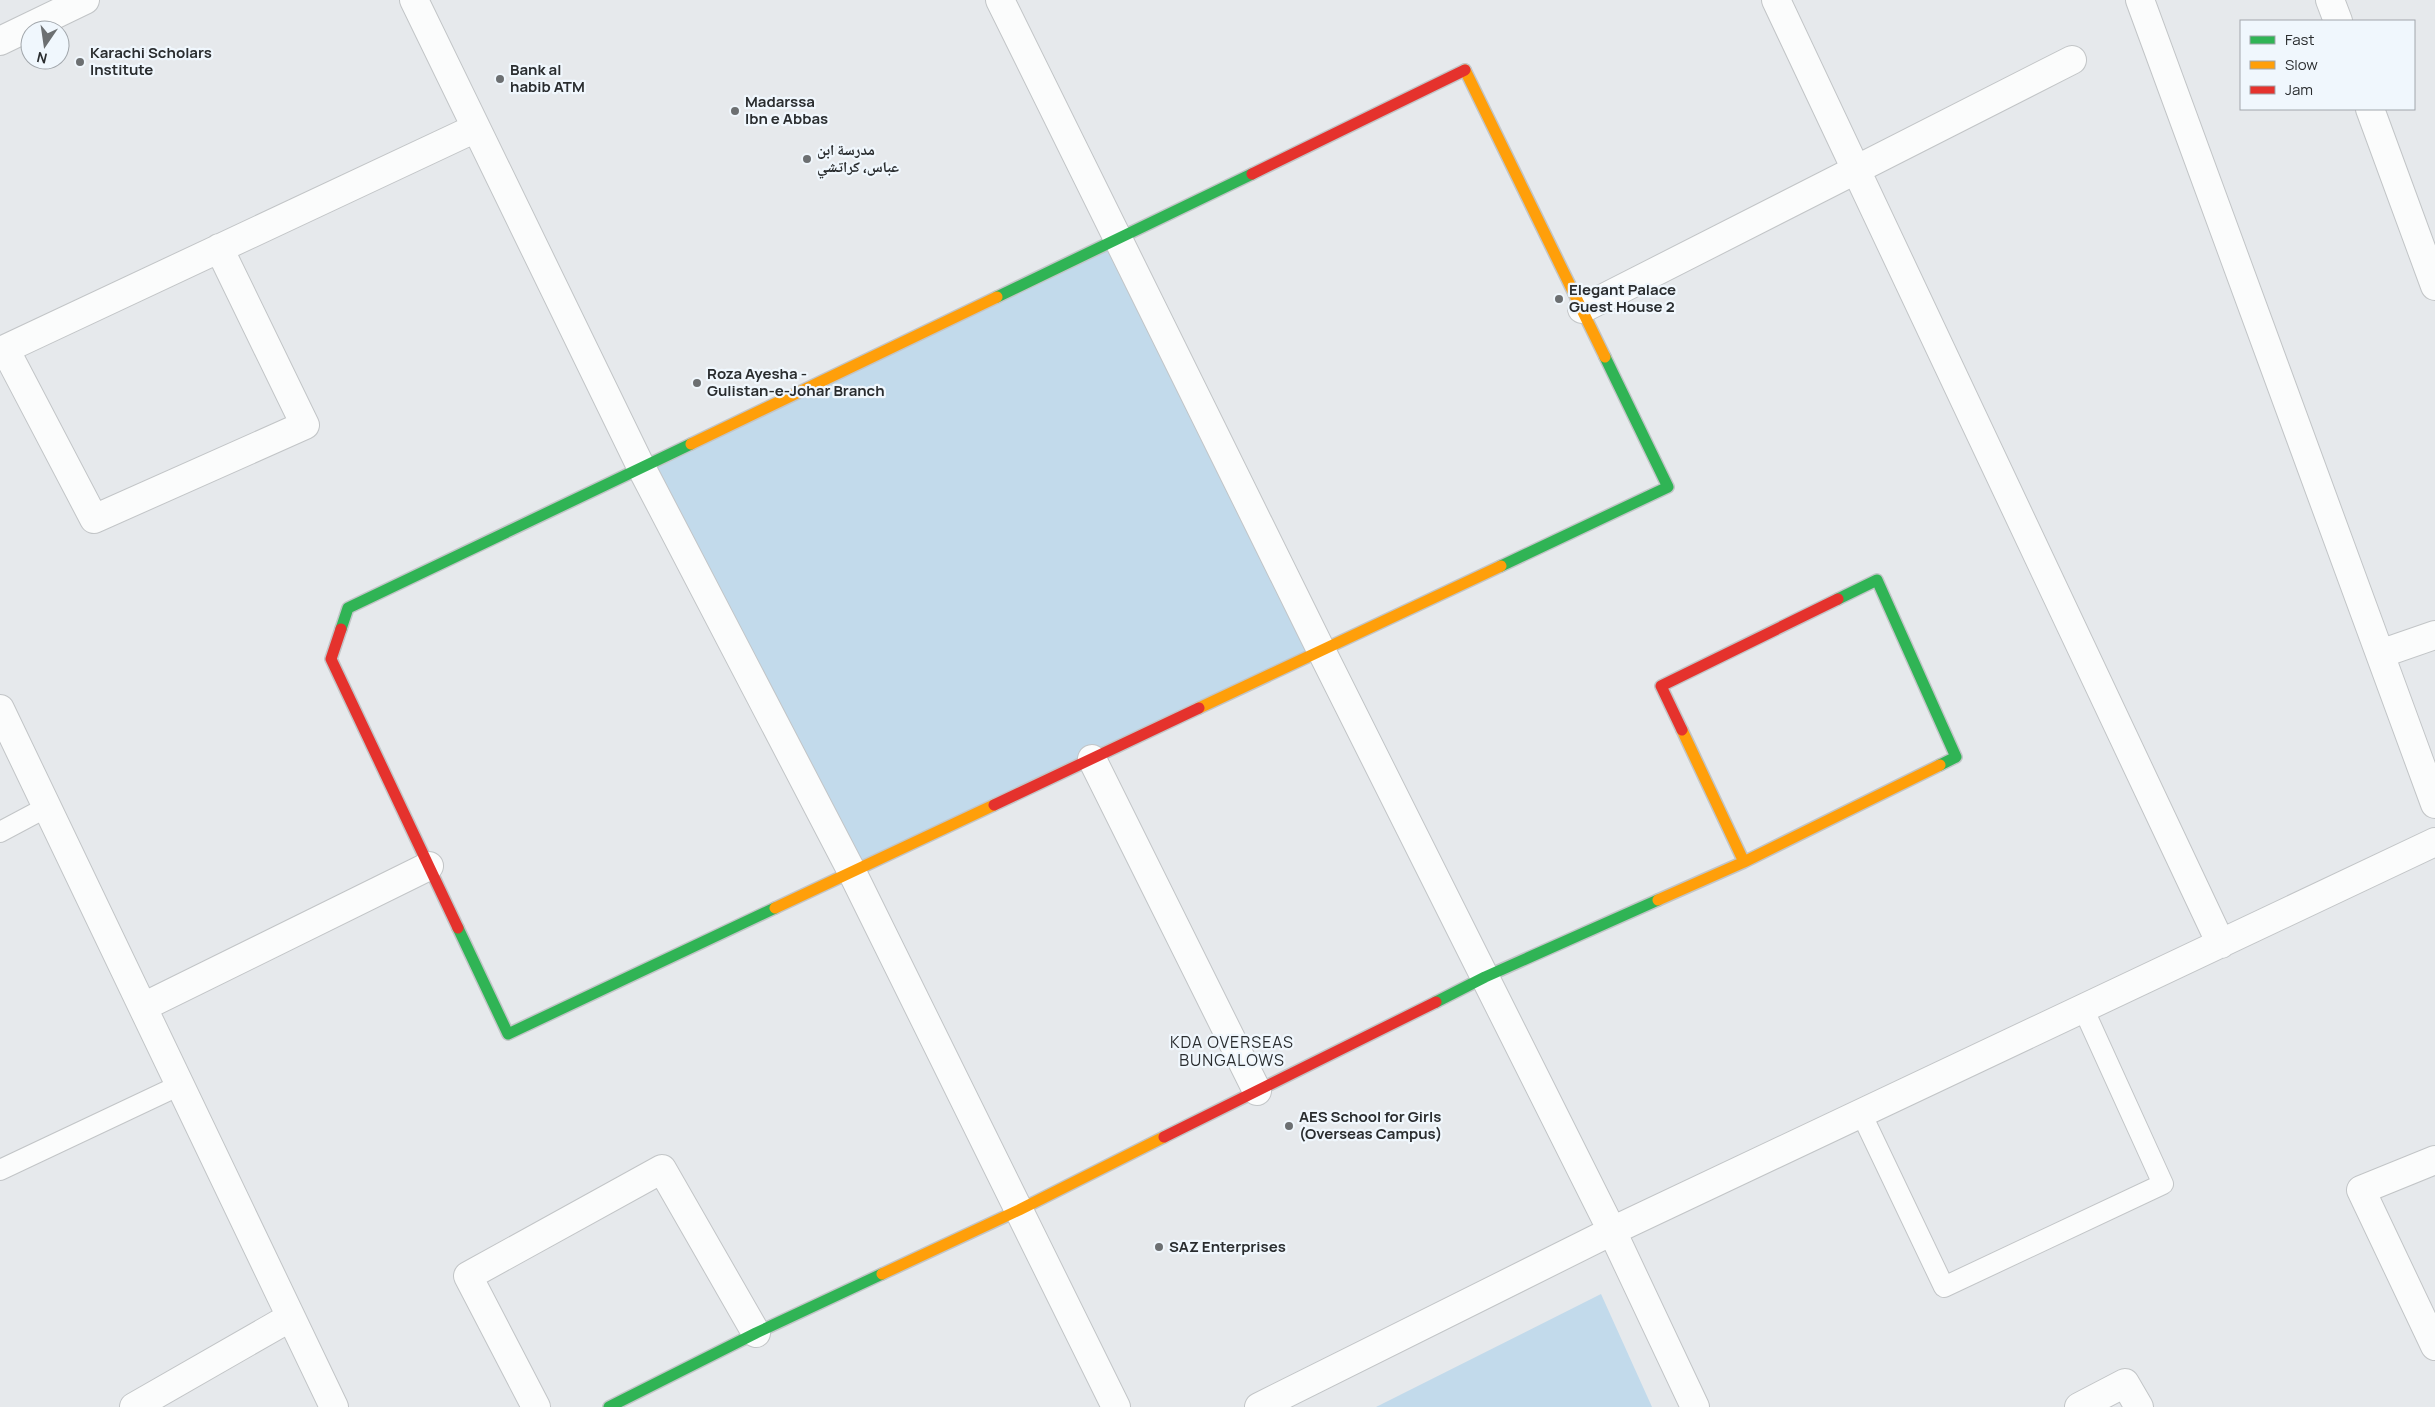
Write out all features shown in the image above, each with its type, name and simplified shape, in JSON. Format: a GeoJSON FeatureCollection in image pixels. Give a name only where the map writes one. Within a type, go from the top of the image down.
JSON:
{"type":"FeatureCollection","features":[{"type":"Feature","properties":{"kind":"street"},"geometry":{"type":"LineString","coordinates":[[0,41],[85,0]]}},
{"type":"Feature","properties":{"kind":"street"},"geometry":{"type":"LineString","coordinates":[[414,0],[641,467],[852,872],[1116,1407]]}},
{"type":"Feature","properties":{"kind":"street"},"geometry":{"type":"LineString","coordinates":[[1000,0],[1321,650],[1612,1231],[1695,1407]]}},
{"type":"Feature","properties":{"kind":"street"},"geometry":{"type":"LineString","coordinates":[[1776,0],[2221,944]]}},
{"type":"Feature","properties":{"kind":"street"},"geometry":{"type":"LineString","coordinates":[[2140,0],[2435,804]]}},
{"type":"Feature","properties":{"kind":"street"},"geometry":{"type":"LineString","coordinates":[[2330,0],[2338,20]]}},
{"type":"Feature","properties":{"kind":"street"},"geometry":{"type":"LineString","coordinates":[[1582,310],[2072,60]]}},
{"type":"Feature","properties":{"kind":"street"},"geometry":{"type":"LineString","coordinates":[[1465,70],[1668,487],[508,1034],[331,659],[348,608],[1118,239],[1465,70]]}},
{"type":"Feature","properties":{"kind":"street"},"geometry":{"type":"LineString","coordinates":[[2370,110],[2435,286]]}},
{"type":"Feature","properties":{"kind":"street"},"geometry":{"type":"LineString","coordinates":[[219,248],[305,425],[94,519],[5,349],[219,248],[476,128]]}},
{"type":"Feature","properties":{"kind":"street"},"geometry":{"type":"LineString","coordinates":[[609,1407],[756,1333],[1020,1210],[1485,977],[1744,862],[1956,757],[1877,580],[1661,686],[1744,862]]}},
{"type":"Feature","properties":{"kind":"street"},"geometry":{"type":"LineString","coordinates":[[2380,654],[2435,635]]}},
{"type":"Feature","properties":{"kind":"street"},"geometry":{"type":"LineString","coordinates":[[0,709],[334,1407]]}},
{"type":"Feature","properties":{"kind":"street"},"geometry":{"type":"LineString","coordinates":[[1092,759],[1257,1091]]}},
{"type":"Feature","properties":{"kind":"street"},"geometry":{"type":"LineString","coordinates":[[1259,1407],[1612,1231],[2435,842]]}},
{"type":"Feature","properties":{"kind":"street"},"geometry":{"type":"LineString","coordinates":[[143,1007],[429,866]]}},
{"type":"Feature","properties":{"kind":"street"},"geometry":{"type":"LineString","coordinates":[[2435,1160],[2361,1190],[2435,1346]]}},
{"type":"Feature","properties":{"kind":"street"},"geometry":{"type":"LineString","coordinates":[[536,1407],[468,1276],[662,1169],[756,1333]]}},
{"type":"Feature","properties":{"kind":"street"},"geometry":{"type":"LineString","coordinates":[[134,1407],[291,1317]]}},
{"type":"Feature","properties":{"kind":"street"},"geometry":{"type":"LineString","coordinates":[[2080,1407],[2125,1383],[2139,1407]]}},
{"type":"Feature","properties":{"kind":"lane"},"geometry":{"type":"LineString","coordinates":[[0,832],[47,807]]}},
{"type":"Feature","properties":{"kind":"lane"},"geometry":{"type":"LineString","coordinates":[[1861,1113],[1944,1287],[2163,1184],[2083,1008]]}},
{"type":"Feature","properties":{"kind":"lane"},"geometry":{"type":"LineString","coordinates":[[0,1170],[180,1085]]}},
{"type":"Feature","properties":{"kind":"shaded area"},"geometry":{"type":"Polygon","coordinates":[[[1118,239],[1321,650],[852,872],[641,467],[1118,239]]]}},
{"type":"Feature","properties":{"kind":"shaded area"},"geometry":{"type":"Polygon","coordinates":[[[1601,1294],[1652,1407],[1376,1407],[1601,1294]]]}},
{"type":"Feature","properties":{"kind":"traffic: fast"},"geometry":{"type":"LineString","coordinates":[[997,297],[1252,174]]}},
{"type":"Feature","properties":{"kind":"traffic: fast"},"geometry":{"type":"LineString","coordinates":[[1501,566],[1668,487],[1605,357]]}},
{"type":"Feature","properties":{"kind":"traffic: fast"},"geometry":{"type":"LineString","coordinates":[[341,629],[348,608],[691,444]]}},
{"type":"Feature","properties":{"kind":"traffic: fast"},"geometry":{"type":"LineString","coordinates":[[1838,599],[1877,580],[1956,757],[1940,765]]}},
{"type":"Feature","properties":{"kind":"traffic: fast"},"geometry":{"type":"LineString","coordinates":[[1436,1002],[1485,977],[1658,900]]}},
{"type":"Feature","properties":{"kind":"traffic: fast"},"geometry":{"type":"LineString","coordinates":[[458,928],[508,1034],[775,908]]}},
{"type":"Feature","properties":{"kind":"traffic: fast"},"geometry":{"type":"LineString","coordinates":[[609,1407],[756,1333],[882,1274]]}},
{"type":"Feature","properties":{"kind":"traffic: slow"},"geometry":{"type":"LineString","coordinates":[[1465,70],[1605,357]]}},
{"type":"Feature","properties":{"kind":"traffic: slow"},"geometry":{"type":"LineString","coordinates":[[691,444],[997,297]]}},
{"type":"Feature","properties":{"kind":"traffic: slow"},"geometry":{"type":"LineString","coordinates":[[1199,708],[1501,566]]}},
{"type":"Feature","properties":{"kind":"traffic: slow"},"geometry":{"type":"LineString","coordinates":[[1682,730],[1744,862]]}},
{"type":"Feature","properties":{"kind":"traffic: slow"},"geometry":{"type":"LineString","coordinates":[[1658,900],[1744,862],[1940,765]]}},
{"type":"Feature","properties":{"kind":"traffic: slow"},"geometry":{"type":"LineString","coordinates":[[775,908],[994,805]]}},
{"type":"Feature","properties":{"kind":"traffic: slow"},"geometry":{"type":"LineString","coordinates":[[882,1274],[1019,1210],[1164,1137]]}},
{"type":"Feature","properties":{"kind":"traffic: jam"},"geometry":{"type":"LineString","coordinates":[[1252,174],[1465,70]]}},
{"type":"Feature","properties":{"kind":"traffic: jam"},"geometry":{"type":"LineString","coordinates":[[1682,730],[1661,686],[1838,599]]}},
{"type":"Feature","properties":{"kind":"traffic: jam"},"geometry":{"type":"LineString","coordinates":[[341,629],[331,659],[458,928]]}},
{"type":"Feature","properties":{"kind":"traffic: jam"},"geometry":{"type":"LineString","coordinates":[[994,805],[1199,708]]}},
{"type":"Feature","properties":{"kind":"traffic: jam"},"geometry":{"type":"LineString","coordinates":[[1164,1137],[1436,1002]]}},
{"type":"Feature","properties":{"kind":"place","name":"Karachi Scholars Institute"},"geometry":{"type":"Point","coordinates":[80,62]}},
{"type":"Feature","properties":{"kind":"place","name":"Bank al habib ATM"},"geometry":{"type":"Point","coordinates":[500,79]}},
{"type":"Feature","properties":{"kind":"place","name":"Madarssa Ibn e Abbas"},"geometry":{"type":"Point","coordinates":[735,111]}},
{"type":"Feature","properties":{"kind":"place","name":"مدرسة ابن عباس، كراتشي"},"geometry":{"type":"Point","coordinates":[807,159]}},
{"type":"Feature","properties":{"kind":"place","name":"Elegant Palace Guest House 2"},"geometry":{"type":"Point","coordinates":[1559,299]}},
{"type":"Feature","properties":{"kind":"place","name":"Roza Ayesha - Gulistan-e-Johar Branch"},"geometry":{"type":"Point","coordinates":[697,383]}},
{"type":"Feature","properties":{"kind":"place","name":"AES School for Girls (Overseas Campus)"},"geometry":{"type":"Point","coordinates":[1289,1126]}},
{"type":"Feature","properties":{"kind":"place","name":"SAZ Enterprises"},"geometry":{"type":"Point","coordinates":[1159,1247]}},
{"type":"Feature","properties":{"kind":"district","name":"KDA OVERSEAS BUNGALOWS"},"geometry":{"type":"Point","coordinates":[1232,1051]}}]}
